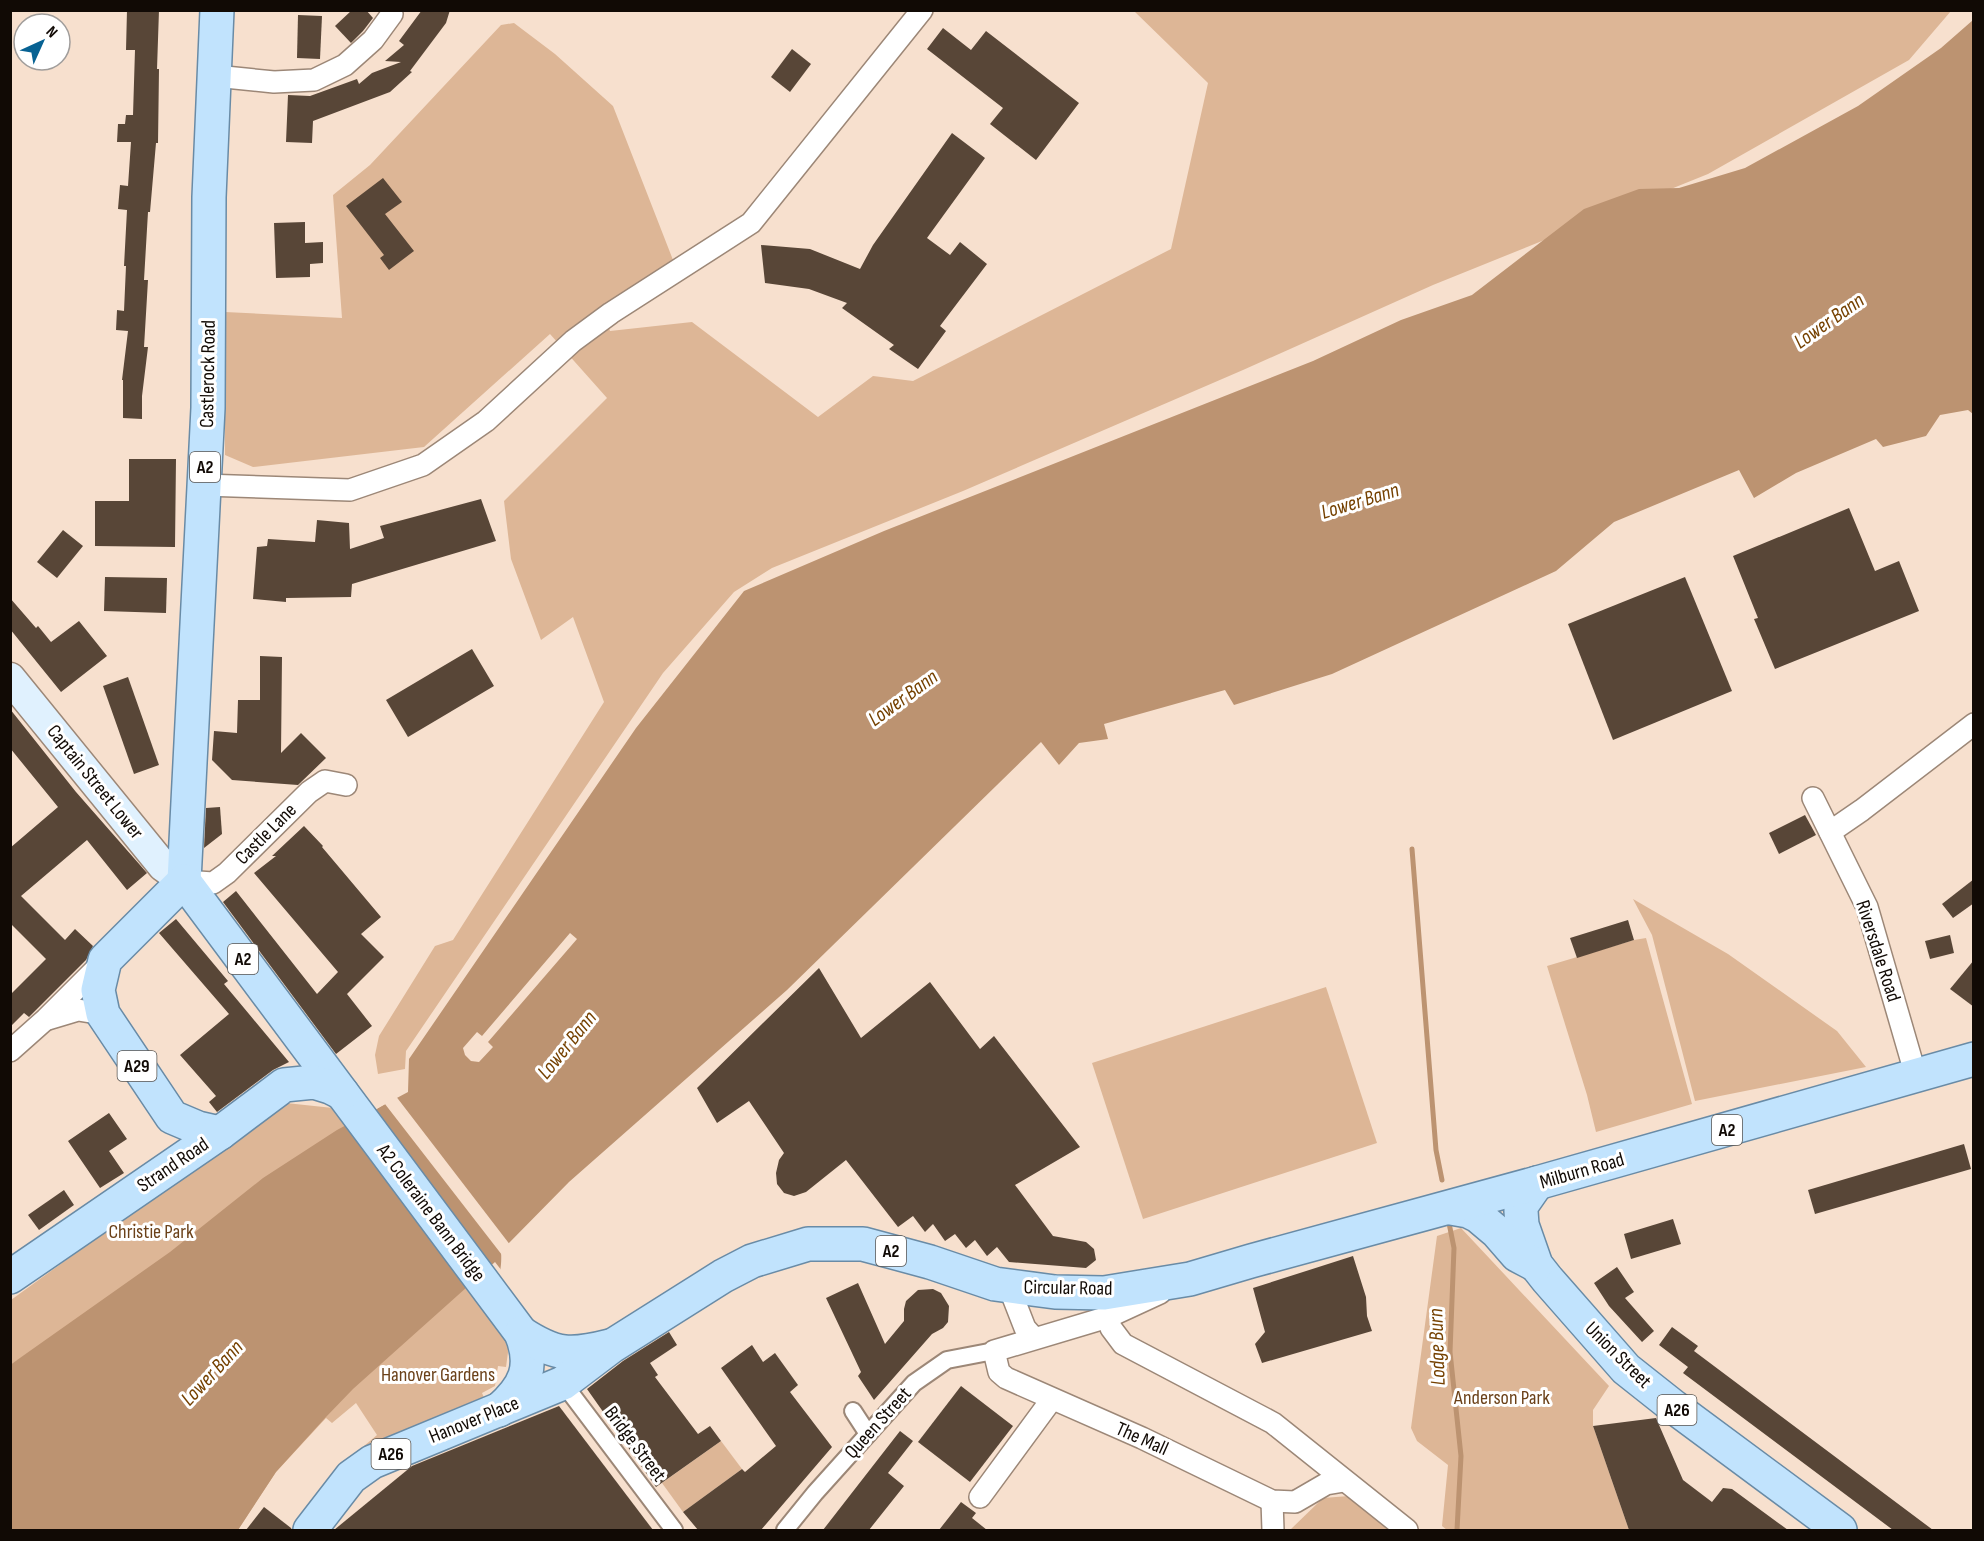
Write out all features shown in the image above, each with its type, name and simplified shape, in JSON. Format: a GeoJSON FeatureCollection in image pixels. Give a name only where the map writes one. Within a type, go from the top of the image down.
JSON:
{"type":"FeatureCollection","features":[{"type":"Feature","properties":{"kind":"main road","name":"Castlerock Road"},"geometry":{"type":"LineString","coordinates":[[184,881],[208,408],[209,196],[217,10]]}},
{"type":"Feature","properties":{"kind":"main road","name":"Captain Street Lower"},"geometry":{"type":"LineString","coordinates":[[10,678],[163,866],[184,881]]}},
{"type":"Feature","properties":{"kind":"main road"},"geometry":{"type":"LineString","coordinates":[[105,960],[184,881]]}},
{"type":"Feature","properties":{"kind":"main road","name":"A2"},"geometry":{"type":"LineString","coordinates":[[184,881],[302,1037],[298,1061],[317,1083]]}},
{"type":"Feature","properties":{"kind":"main road","name":"A29"},"geometry":{"type":"LineString","coordinates":[[105,960],[98,990],[102,1014],[172,1117]]}},
{"type":"Feature","properties":{"kind":"main road","name":"Milburn Road"},"geometry":{"type":"LineString","coordinates":[[1190,1279],[1443,1210],[1974,1059]]}},
{"type":"Feature","properties":{"kind":"main road","name":"Strand Road"},"geometry":{"type":"LineString","coordinates":[[10,1277],[220,1133],[317,1083]]}},
{"type":"Feature","properties":{"kind":"main road","name":"A2 Coleraine Bann Bridge"},"geometry":{"type":"LineString","coordinates":[[317,1083],[521,1333]]}},
{"type":"Feature","properties":{"kind":"main road"},"geometry":{"type":"LineString","coordinates":[[153,1178],[168,1145],[172,1117],[198,1128],[220,1133]]}},
{"type":"Feature","properties":{"kind":"main road","name":"Union Street"},"geometry":{"type":"LineString","coordinates":[[1537,1183],[1521,1206],[1522,1225],[1536,1265],[1626,1369],[1840,1530]]}},
{"type":"Feature","properties":{"kind":"main road","name":"A26"},"geometry":{"type":"LineString","coordinates":[[1443,1210],[1468,1211],[1478,1216],[1490,1224],[1517,1255],[1536,1265]]}},
{"type":"Feature","properties":{"kind":"main road","name":"Circular Road"},"geometry":{"type":"LineString","coordinates":[[560,1368],[585,1353],[612,1346],[723,1276],[752,1261],[808,1244],[863,1244],[930,1262],[995,1284],[1055,1292],[1104,1293],[1190,1279]]}},
{"type":"Feature","properties":{"kind":"main road","name":"A2"},"geometry":{"type":"LineString","coordinates":[[521,1333],[545,1348],[560,1368]]}},
{"type":"Feature","properties":{"kind":"main road","name":"A2"},"geometry":{"type":"LineString","coordinates":[[496,1412],[513,1398],[525,1375],[529,1358],[528,1348],[521,1333]]}},
{"type":"Feature","properties":{"kind":"main road","name":"Hanover Place"},"geometry":{"type":"LineString","coordinates":[[310,1530],[351,1478],[372,1462],[496,1412],[560,1368]]}},
{"type":"Feature","properties":{"kind":"street"},"geometry":{"type":"LineString","coordinates":[[204,485],[350,490],[423,465],[486,421],[573,341],[611,313],[751,223],[922,10]]}},
{"type":"Feature","properties":{"kind":"street"},"geometry":{"type":"LineString","coordinates":[[215,76],[274,82],[314,80],[345,65],[373,40],[392,14]]}},
{"type":"Feature","properties":{"kind":"street"},"geometry":{"type":"LineString","coordinates":[[1830,832],[1871,804],[1974,724]]}},
{"type":"Feature","properties":{"kind":"street","name":"Castle Lane"},"geometry":{"type":"LineString","coordinates":[[184,881],[213,883],[227,873],[309,792],[325,781],[346,785]]}},
{"type":"Feature","properties":{"kind":"street","name":"Riversdale Road"},"geometry":{"type":"LineString","coordinates":[[1813,798],[1867,907],[1916,1076]]}},
{"type":"Feature","properties":{"kind":"street"},"geometry":{"type":"LineString","coordinates":[[10,1051],[105,960]]}},
{"type":"Feature","properties":{"kind":"street"},"geometry":{"type":"LineString","coordinates":[[46,1019],[78,1010],[102,1014]]}},
{"type":"Feature","properties":{"kind":"street","name":"Circular Road"},"geometry":{"type":"LineString","coordinates":[[1190,1279],[1108,1317],[1111,1328],[1123,1344],[1273,1423],[1407,1530]]}},
{"type":"Feature","properties":{"kind":"street"},"geometry":{"type":"LineString","coordinates":[[1009,1287],[1025,1328],[1034,1338]]}},
{"type":"Feature","properties":{"kind":"street"},"geometry":{"type":"LineString","coordinates":[[994,1352],[1108,1317]]}},
{"type":"Feature","properties":{"kind":"street","name":"The Mall"},"geometry":{"type":"LineString","coordinates":[[994,1352],[999,1372],[1006,1377],[1052,1400],[1142,1438],[1272,1501]]}},
{"type":"Feature","properties":{"kind":"street","name":"Queen Street"},"geometry":{"type":"LineString","coordinates":[[785,1530],[914,1383],[947,1360],[994,1352]]}},
{"type":"Feature","properties":{"kind":"street","name":"Bridge Street"},"geometry":{"type":"LineString","coordinates":[[560,1368],[674,1530]]}},
{"type":"Feature","properties":{"kind":"street"},"geometry":{"type":"LineString","coordinates":[[980,1497],[1052,1400]]}},
{"type":"Feature","properties":{"kind":"street"},"geometry":{"type":"LineString","coordinates":[[853,1411],[868,1434]]}},
{"type":"Feature","properties":{"kind":"street"},"geometry":{"type":"LineString","coordinates":[[1273,1530],[1272,1501],[1295,1502],[1326,1484],[1344,1481]]}},
{"type":"Feature","properties":{"kind":"green space"},"geometry":{"type":"Polygon","coordinates":[[[1134,11],[1951,11],[1909,60],[1708,174],[1433,285],[963,491],[772,568],[734,592],[663,673],[406,1051],[405,1069],[378,1074],[375,1055],[379,1036],[435,946],[453,940],[604,702],[573,617],[541,640],[511,559],[504,501],[607,398],[550,334],[424,447],[253,467],[225,455],[225,312],[342,318],[333,195],[370,165],[501,25],[514,23],[555,54],[613,106],[673,260],[602,308],[610,331],[692,322],[818,417],[873,376],[913,381],[1171,249],[1208,83],[1134,11]]]}},
{"type":"Feature","properties":{"kind":"green space"},"geometry":{"type":"Polygon","coordinates":[[[1633,899],[1728,954],[1837,1031],[1866,1067],[1695,1101],[1652,935],[1633,899]]]}},
{"type":"Feature","properties":{"kind":"green space"},"geometry":{"type":"Polygon","coordinates":[[[1646,938],[1692,1104],[1596,1132],[1587,1095],[1547,966],[1646,938]]]}},
{"type":"Feature","properties":{"kind":"green space"},"geometry":{"type":"Polygon","coordinates":[[[1326,987],[1377,1143],[1143,1219],[1092,1063],[1326,987]]]}},
{"type":"Feature","properties":{"kind":"green space","name":"Christie Park"},"geometry":{"type":"Polygon","coordinates":[[[286,1103],[333,1108],[347,1128],[164,1265],[10,1365],[11,1300],[286,1103]]]}},
{"type":"Feature","properties":{"kind":"green space","name":"Anderson Park"},"geometry":{"type":"Polygon","coordinates":[[[1461,1228],[1609,1386],[1593,1410],[1593,1426],[1629,1530],[1447,1530],[1442,1526],[1448,1465],[1417,1441],[1411,1428],[1437,1236],[1461,1228]]]}},
{"type":"Feature","properties":{"kind":"green space","name":"Hanover Gardens"},"geometry":{"type":"Polygon","coordinates":[[[465,1283],[465,1288],[473,1293],[509,1345],[506,1367],[498,1366],[495,1386],[482,1393],[487,1405],[363,1450],[364,1446],[377,1435],[356,1403],[332,1423],[326,1418],[276,1472],[238,1530],[229,1530],[271,1461],[465,1283]]]}},
{"type":"Feature","properties":{"kind":"green space"},"geometry":{"type":"Polygon","coordinates":[[[721,1441],[742,1469],[683,1512],[662,1483],[721,1441]]]}},
{"type":"Feature","properties":{"kind":"green space"},"geometry":{"type":"Polygon","coordinates":[[[1349,1496],[1391,1530],[1290,1530],[1323,1498],[1349,1496]]]}},
{"type":"Feature","properties":{"kind":"water","name":"Lower Bann"},"geometry":{"type":"Polygon","coordinates":[[[1973,20],[1973,414],[1968,410],[1940,415],[1926,436],[1883,447],[1876,439],[1796,473],[1754,498],[1739,470],[1614,522],[1556,571],[1332,674],[1234,705],[1225,690],[1104,724],[1108,739],[1079,743],[1059,765],[1041,742],[787,990],[569,1182],[501,1251],[502,1271],[495,1262],[353,1389],[276,1472],[238,1530],[11,1530],[10,1365],[170,1252],[263,1178],[337,1130],[408,1092],[409,1059],[636,728],[744,591],[884,531],[1313,361],[1401,320],[1472,295],[1584,209],[1639,189],[1679,188],[1745,168],[1858,106],[1941,48],[1973,20]]]}},
{"type":"Feature","properties":{"kind":"pier"},"geometry":{"type":"Polygon","coordinates":[[[570,933],[577,939],[488,1042],[493,1047],[479,1062],[471,1061],[465,1055],[463,1048],[477,1032],[482,1036],[570,933]]]}},
{"type":"Feature","properties":{"kind":"pier"},"geometry":{"type":"Polygon","coordinates":[[[395,1095],[511,1246],[504,1253],[504,1273],[500,1273],[502,1255],[385,1104],[375,1110],[489,1264],[495,1267],[467,1290],[465,1283],[428,1233],[426,1234],[351,1130],[343,1124],[395,1095]]]}},
{"type":"Feature","properties":{"kind":"building"},"geometry":{"type":"Polygon","coordinates":[[[127,10],[159,10],[158,143],[156,143],[150,212],[148,212],[144,280],[148,280],[144,347],[148,347],[142,396],[142,419],[123,418],[122,380],[128,331],[116,330],[117,310],[124,311],[127,210],[118,209],[120,185],[128,186],[131,142],[117,142],[118,124],[125,124],[126,115],[133,115],[135,50],[126,50],[127,10]]]}},
{"type":"Feature","properties":{"kind":"building"},"geometry":{"type":"Polygon","coordinates":[[[352,10],[366,10],[373,18],[351,43],[335,26],[352,10]]]}},
{"type":"Feature","properties":{"kind":"building"},"geometry":{"type":"Polygon","coordinates":[[[422,10],[450,10],[446,23],[410,71],[412,72],[390,92],[313,121],[312,143],[286,142],[288,95],[310,96],[357,79],[359,84],[372,73],[401,62],[385,61],[404,45],[399,41],[422,10]]]}},
{"type":"Feature","properties":{"kind":"building"},"geometry":{"type":"Polygon","coordinates":[[[298,15],[322,16],[320,59],[297,58],[298,15]]]}},
{"type":"Feature","properties":{"kind":"building"},"geometry":{"type":"Polygon","coordinates":[[[943,28],[971,50],[986,31],[1079,103],[1036,160],[990,124],[1003,108],[927,49],[943,28]]]}},
{"type":"Feature","properties":{"kind":"building"},"geometry":{"type":"Polygon","coordinates":[[[792,49],[811,64],[790,92],[771,77],[792,49]]]}},
{"type":"Feature","properties":{"kind":"building"},"geometry":{"type":"Polygon","coordinates":[[[952,133],[985,158],[927,238],[950,255],[960,242],[987,264],[940,326],[946,331],[918,369],[889,349],[894,345],[842,308],[847,303],[809,289],[765,283],[761,245],[810,249],[860,269],[873,245],[952,133]]]}},
{"type":"Feature","properties":{"kind":"building"},"geometry":{"type":"Polygon","coordinates":[[[383,178],[402,202],[385,214],[414,251],[389,270],[380,258],[384,255],[346,206],[383,178]]]}},
{"type":"Feature","properties":{"kind":"building"},"geometry":{"type":"Polygon","coordinates":[[[305,222],[305,243],[323,242],[323,263],[310,264],[310,277],[276,278],[274,223],[305,222]]]}},
{"type":"Feature","properties":{"kind":"building"},"geometry":{"type":"Polygon","coordinates":[[[129,459],[176,459],[175,547],[95,546],[95,501],[129,501],[129,459]]]}},
{"type":"Feature","properties":{"kind":"building"},"geometry":{"type":"Polygon","coordinates":[[[481,499],[496,541],[352,584],[351,597],[286,598],[286,602],[253,599],[257,547],[267,546],[268,539],[315,542],[317,520],[349,523],[350,549],[384,538],[380,526],[481,499]]]}},
{"type":"Feature","properties":{"kind":"building"},"geometry":{"type":"Polygon","coordinates":[[[1849,508],[1875,571],[1899,561],[1919,611],[1775,669],[1754,619],[1758,618],[1733,556],[1849,508]]]}},
{"type":"Feature","properties":{"kind":"building"},"geometry":{"type":"Polygon","coordinates":[[[63,530],[83,546],[57,578],[37,562],[63,530]]]}},
{"type":"Feature","properties":{"kind":"building"},"geometry":{"type":"Polygon","coordinates":[[[105,577],[167,578],[166,613],[104,611],[105,577]]]}},
{"type":"Feature","properties":{"kind":"building"},"geometry":{"type":"Polygon","coordinates":[[[1685,577],[1732,691],[1613,740],[1568,624],[1685,577]]]}},
{"type":"Feature","properties":{"kind":"building"},"geometry":{"type":"Polygon","coordinates":[[[10,598],[51,642],[79,621],[107,656],[61,692],[10,629],[10,598]]]}},
{"type":"Feature","properties":{"kind":"building"},"geometry":{"type":"Polygon","coordinates":[[[472,649],[494,686],[408,737],[386,700],[472,649]]]}},
{"type":"Feature","properties":{"kind":"building"},"geometry":{"type":"Polygon","coordinates":[[[260,656],[282,657],[281,753],[301,733],[326,758],[298,785],[232,780],[212,760],[214,731],[237,733],[238,700],[260,700],[260,656]]]}},
{"type":"Feature","properties":{"kind":"building"},"geometry":{"type":"Polygon","coordinates":[[[128,677],[159,765],[134,774],[103,686],[128,677]]]}},
{"type":"Feature","properties":{"kind":"building"},"geometry":{"type":"Polygon","coordinates":[[[10,709],[76,792],[147,873],[127,890],[87,840],[21,896],[65,940],[75,929],[93,946],[86,960],[29,1017],[24,1013],[10,1027],[10,995],[46,959],[10,923],[10,848],[58,807],[10,748],[10,709]]]}},
{"type":"Feature","properties":{"kind":"building"},"geometry":{"type":"Polygon","coordinates":[[[220,807],[222,834],[204,848],[206,808],[220,807]]]}},
{"type":"Feature","properties":{"kind":"building"},"geometry":{"type":"Polygon","coordinates":[[[1805,815],[1816,835],[1779,854],[1769,833],[1805,815]]]}},
{"type":"Feature","properties":{"kind":"building"},"geometry":{"type":"Polygon","coordinates":[[[304,826],[381,917],[361,934],[384,957],[347,994],[372,1026],[336,1054],[223,902],[236,891],[317,994],[338,972],[254,873],[276,856],[272,856],[304,826]]]}},
{"type":"Feature","properties":{"kind":"building"},"geometry":{"type":"Polygon","coordinates":[[[1974,879],[1974,903],[1953,918],[1942,904],[1974,879]]]}},
{"type":"Feature","properties":{"kind":"building"},"geometry":{"type":"Polygon","coordinates":[[[176,919],[228,981],[224,984],[289,1062],[273,1070],[217,1112],[209,1102],[216,1096],[180,1055],[229,1014],[159,933],[176,919]]]}},
{"type":"Feature","properties":{"kind":"building"},"geometry":{"type":"Polygon","coordinates":[[[1628,920],[1634,940],[1577,958],[1570,938],[1628,920]]]}},
{"type":"Feature","properties":{"kind":"building"},"geometry":{"type":"Polygon","coordinates":[[[1950,935],[1954,953],[1930,959],[1925,941],[1950,935]]]}},
{"type":"Feature","properties":{"kind":"building"},"geometry":{"type":"Polygon","coordinates":[[[1974,960],[1974,1007],[1950,989],[1974,960]]]}},
{"type":"Feature","properties":{"kind":"building"},"geometry":{"type":"Polygon","coordinates":[[[819,968],[861,1038],[930,982],[980,1049],[994,1036],[1080,1147],[1015,1185],[1053,1236],[1086,1242],[1094,1249],[1096,1260],[1086,1268],[1009,1262],[997,1247],[987,1256],[975,1240],[966,1248],[955,1234],[945,1241],[933,1224],[925,1232],[913,1216],[898,1227],[846,1160],[806,1192],[794,1196],[784,1193],[777,1184],[776,1173],[779,1160],[784,1153],[749,1101],[717,1123],[697,1088],[819,968]]]}},
{"type":"Feature","properties":{"kind":"building"},"geometry":{"type":"Polygon","coordinates":[[[109,1113],[127,1139],[109,1151],[124,1173],[100,1188],[68,1141],[109,1113]]]}},
{"type":"Feature","properties":{"kind":"building"},"geometry":{"type":"Polygon","coordinates":[[[1964,1144],[1971,1169],[1815,1214],[1808,1190],[1964,1144]]]}},
{"type":"Feature","properties":{"kind":"building"},"geometry":{"type":"Polygon","coordinates":[[[64,1190],[74,1205],[39,1230],[28,1215],[64,1190]]]}},
{"type":"Feature","properties":{"kind":"building"},"geometry":{"type":"Polygon","coordinates":[[[1673,1219],[1681,1244],[1631,1259],[1624,1234],[1673,1219]]]}},
{"type":"Feature","properties":{"kind":"building"},"geometry":{"type":"Polygon","coordinates":[[[1353,1256],[1366,1297],[1367,1316],[1372,1331],[1262,1363],[1255,1344],[1265,1332],[1253,1288],[1353,1256]]]}},
{"type":"Feature","properties":{"kind":"building"},"geometry":{"type":"Polygon","coordinates":[[[1617,1267],[1634,1292],[1625,1298],[1654,1331],[1642,1342],[1609,1306],[1594,1283],[1617,1267]]]}},
{"type":"Feature","properties":{"kind":"building"},"geometry":{"type":"Polygon","coordinates":[[[858,1283],[885,1344],[904,1321],[906,1301],[918,1290],[933,1289],[941,1293],[949,1306],[948,1322],[932,1334],[874,1400],[858,1376],[861,1372],[826,1298],[858,1283]]]}},
{"type":"Feature","properties":{"kind":"building"},"geometry":{"type":"Polygon","coordinates":[[[1672,1327],[1698,1346],[1694,1351],[1933,1530],[1893,1530],[1683,1373],[1688,1367],[1659,1345],[1672,1327]]]}},
{"type":"Feature","properties":{"kind":"building"},"geometry":{"type":"Polygon","coordinates":[[[669,1332],[677,1345],[650,1363],[658,1375],[655,1377],[698,1434],[710,1426],[721,1441],[656,1487],[587,1389],[623,1361],[669,1332]]]}},
{"type":"Feature","properties":{"kind":"building"},"geometry":{"type":"Polygon","coordinates":[[[752,1345],[763,1362],[775,1353],[798,1385],[790,1392],[832,1447],[761,1530],[698,1530],[683,1512],[742,1469],[745,1472],[776,1446],[721,1368],[752,1345]]]}},
{"type":"Feature","properties":{"kind":"building"},"geometry":{"type":"Polygon","coordinates":[[[961,1386],[1013,1426],[970,1482],[918,1442],[961,1386]]]}},
{"type":"Feature","properties":{"kind":"building"},"geometry":{"type":"Polygon","coordinates":[[[559,1406],[653,1530],[334,1530],[412,1466],[559,1406]]]}},
{"type":"Feature","properties":{"kind":"building"},"geometry":{"type":"Polygon","coordinates":[[[1656,1418],[1683,1480],[1712,1502],[1723,1488],[1732,1489],[1788,1530],[1629,1530],[1593,1426],[1656,1418]]]}},
{"type":"Feature","properties":{"kind":"building"},"geometry":{"type":"Polygon","coordinates":[[[900,1431],[913,1441],[888,1473],[904,1486],[869,1530],[823,1530],[900,1431]]]}},
{"type":"Feature","properties":{"kind":"building"},"geometry":{"type":"Polygon","coordinates":[[[961,1502],[976,1513],[972,1518],[987,1530],[939,1530],[961,1502]]]}},
{"type":"Feature","properties":{"kind":"building"},"geometry":{"type":"Polygon","coordinates":[[[264,1507],[291,1528],[292,1530],[246,1530],[264,1507]]]}},
{"type":"Feature","properties":{"kind":"waterway","name":"Lodge Burn"},"geometry":{"type":"LineString","coordinates":[[1412,849],[1436,1150],[1442,1180]]}},
{"type":"Feature","properties":{"kind":"waterway","name":"Lodge Burn"},"geometry":{"type":"LineString","coordinates":[[1448,1218],[1454,1248],[1450,1352],[1461,1456],[1457,1530]]}}]}
